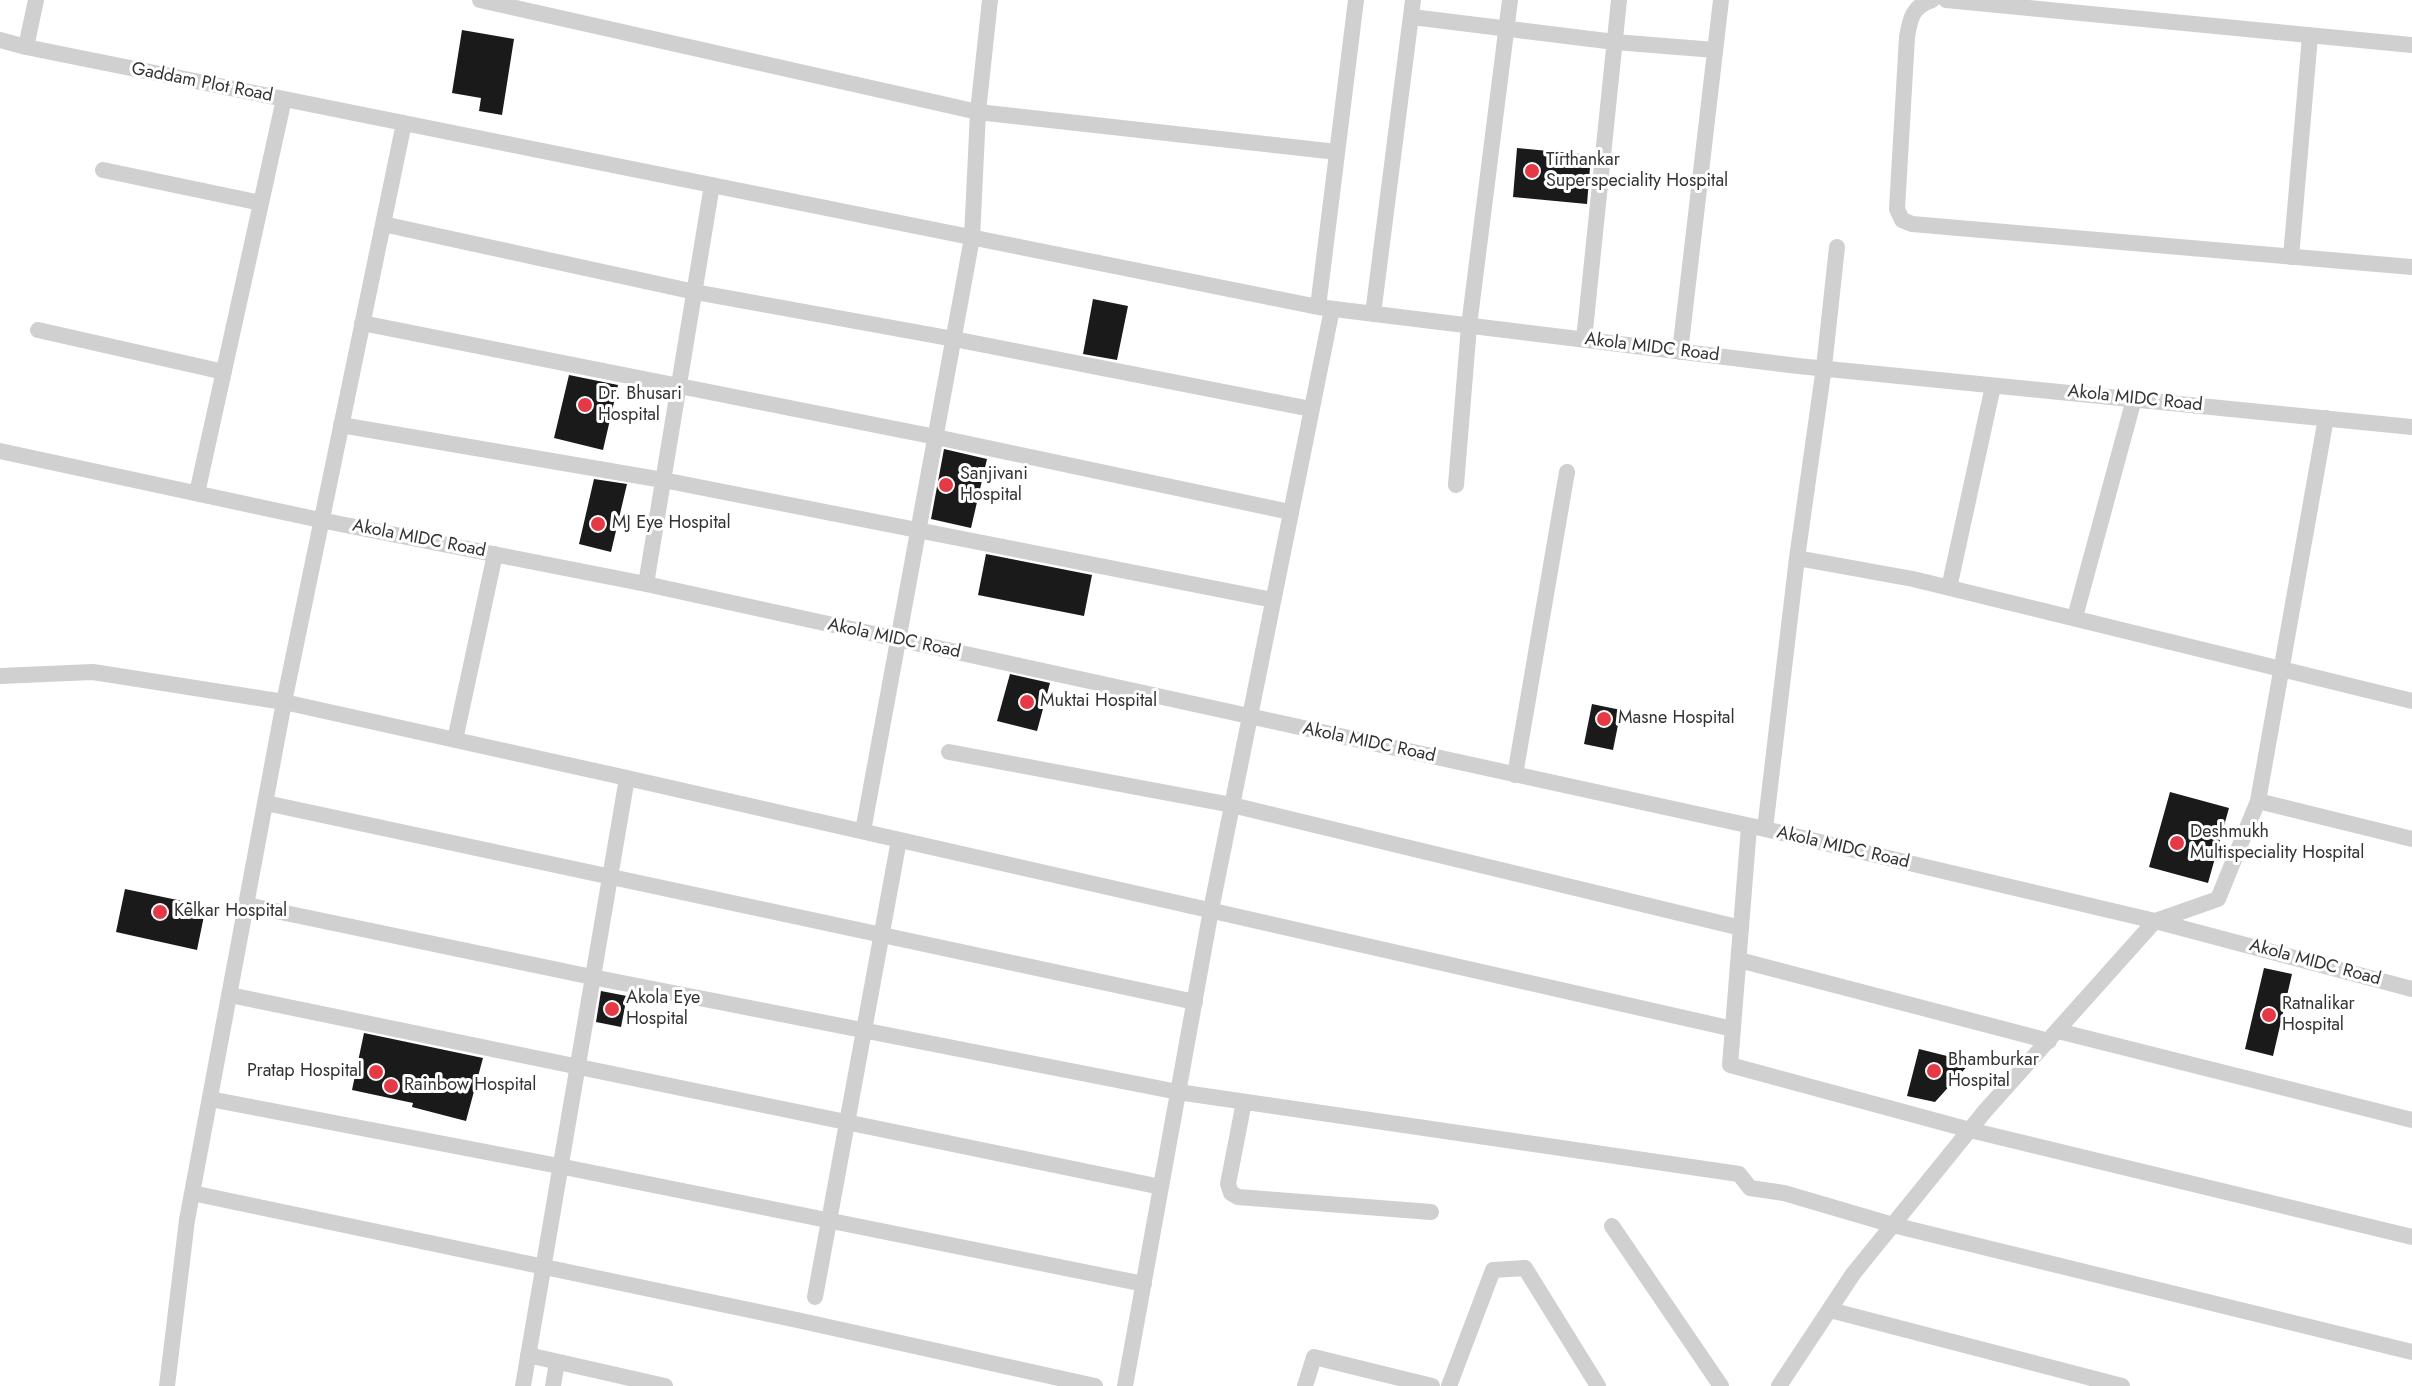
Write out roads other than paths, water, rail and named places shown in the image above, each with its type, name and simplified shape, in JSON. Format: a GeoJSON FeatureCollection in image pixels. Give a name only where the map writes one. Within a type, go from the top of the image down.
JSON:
{"type":"FeatureCollection","features":[{"type":"Feature","properties":{"kind":"street"},"geometry":{"type":"LineString","coordinates":[[26,47],[36,0]]}},
{"type":"Feature","properties":{"kind":"street"},"geometry":{"type":"LineString","coordinates":[[480,0],[978,112],[1337,152]]}},
{"type":"Feature","properties":{"kind":"street"},"geometry":{"type":"LineString","coordinates":[[863,831],[972,238],[978,112],[990,0]]}},
{"type":"Feature","properties":{"kind":"street"},"geometry":{"type":"LineString","coordinates":[[1125,1386],[1211,910],[1311,409],[1325,308],[1337,152],[1356,0]]}},
{"type":"Feature","properties":{"kind":"street"},"geometry":{"type":"LineString","coordinates":[[1456,485],[1469,326],[1510,0]]}},
{"type":"Feature","properties":{"kind":"street"},"geometry":{"type":"LineString","coordinates":[[1584,340],[1619,0]]}},
{"type":"Feature","properties":{"kind":"street"},"geometry":{"type":"LineString","coordinates":[[1680,352],[1721,0]]}},
{"type":"Feature","properties":{"kind":"street"},"geometry":{"type":"LineString","coordinates":[[1932,0],[1920,4],[1910,17],[1907,37],[1897,209],[1902,220],[1912,224],[2412,267]]}},
{"type":"Feature","properties":{"kind":"street"},"geometry":{"type":"LineString","coordinates":[[1946,0],[2412,45]]}},
{"type":"Feature","properties":{"kind":"street"},"geometry":{"type":"LineString","coordinates":[[1373,314],[1413,8],[1506,29],[1615,42],[1715,50]]}},
{"type":"Feature","properties":{"kind":"street"},"geometry":{"type":"LineString","coordinates":[[2291,257],[2310,36]]}},
{"type":"Feature","properties":{"kind":"street","name":"Gaddam Plot Road"},"geometry":{"type":"LineString","coordinates":[[0,40],[404,123]]}},
{"type":"Feature","properties":{"kind":"street"},"geometry":{"type":"LineString","coordinates":[[197,493],[284,99]]}},
{"type":"Feature","properties":{"kind":"street"},"geometry":{"type":"LineString","coordinates":[[167,1386],[192,1193],[284,702],[404,123]]}},
{"type":"Feature","properties":{"kind":"street","name":"Akola MIDC Road"},"geometry":{"type":"LineString","coordinates":[[404,123],[1325,308],[1680,352],[1993,386],[2412,427]]}},
{"type":"Feature","properties":{"kind":"street"},"geometry":{"type":"LineString","coordinates":[[103,170],[261,203]]}},
{"type":"Feature","properties":{"kind":"street"},"geometry":{"type":"LineString","coordinates":[[646,584],[712,185]]}},
{"type":"Feature","properties":{"kind":"street"},"geometry":{"type":"LineString","coordinates":[[383,224],[695,292],[954,339],[1311,409]]}},
{"type":"Feature","properties":{"kind":"street"},"geometry":{"type":"LineString","coordinates":[[1837,247],[1824,367],[1741,928],[1730,1065],[1970,1130],[2412,1237]]}},
{"type":"Feature","properties":{"kind":"street"},"geometry":{"type":"LineString","coordinates":[[362,323],[936,437],[1290,512]]}},
{"type":"Feature","properties":{"kind":"street"},"geometry":{"type":"LineString","coordinates":[[38,330],[224,372]]}},
{"type":"Feature","properties":{"kind":"street"},"geometry":{"type":"LineString","coordinates":[[1949,588],[1993,386]]}},
{"type":"Feature","properties":{"kind":"street"},"geometry":{"type":"LineString","coordinates":[[2075,617],[2134,399]]}},
{"type":"Feature","properties":{"kind":"street"},"geometry":{"type":"LineString","coordinates":[[1779,1386],[1853,1274],[1970,1130],[2155,921],[2218,899],[2258,801],[2326,418]]}},
{"type":"Feature","properties":{"kind":"street"},"geometry":{"type":"LineString","coordinates":[[341,425],[663,480],[1272,600]]}},
{"type":"Feature","properties":{"kind":"street","name":"Akola MIDC Road"},"geometry":{"type":"LineString","coordinates":[[0,451],[320,520],[646,584],[1757,828],[2155,921],[2412,989]]}},
{"type":"Feature","properties":{"kind":"street"},"geometry":{"type":"LineString","coordinates":[[1515,775],[1567,472]]}},
{"type":"Feature","properties":{"kind":"street"},"geometry":{"type":"LineString","coordinates":[[455,740],[495,554]]}},
{"type":"Feature","properties":{"kind":"street"},"geometry":{"type":"LineString","coordinates":[[1797,558],[1949,588],[2075,617],[2412,701]]}},
{"type":"Feature","properties":{"kind":"street"},"geometry":{"type":"LineString","coordinates":[[0,676],[93,672],[284,702],[1733,1029]]}},
{"type":"Feature","properties":{"kind":"street"},"geometry":{"type":"LineString","coordinates":[[949,752],[1232,805],[1741,928]]}},
{"type":"Feature","properties":{"kind":"street"},"geometry":{"type":"LineString","coordinates":[[523,1386],[627,778]]}},
{"type":"Feature","properties":{"kind":"street"},"geometry":{"type":"LineString","coordinates":[[2258,801],[2412,839]]}},
{"type":"Feature","properties":{"kind":"street"},"geometry":{"type":"LineString","coordinates":[[266,803],[1194,1002]]}},
{"type":"Feature","properties":{"kind":"street"},"geometry":{"type":"LineString","coordinates":[[815,1297],[899,840]]}},
{"type":"Feature","properties":{"kind":"street"},"geometry":{"type":"LineString","coordinates":[[247,905],[592,977],[1178,1092],[1739,1174],[1750,1188],[1784,1194],[1893,1225],[2412,1352]]}},
{"type":"Feature","properties":{"kind":"street"},"geometry":{"type":"LineString","coordinates":[[1739,960],[2412,1120]]}},
{"type":"Feature","properties":{"kind":"street"},"geometry":{"type":"LineString","coordinates":[[230,994],[577,1068],[1161,1187]]}},
{"type":"Feature","properties":{"kind":"street"},"geometry":{"type":"LineString","coordinates":[[210,1099],[559,1166],[1144,1284]]}},
{"type":"Feature","properties":{"kind":"street"},"geometry":{"type":"LineString","coordinates":[[1244,1102],[1228,1184],[1231,1192],[1238,1197],[1431,1212]]}},
{"type":"Feature","properties":{"kind":"street"},"geometry":{"type":"LineString","coordinates":[[192,1193],[1095,1386]]}},
{"type":"Feature","properties":{"kind":"street"},"geometry":{"type":"LineString","coordinates":[[1612,1226],[1721,1386]]}},
{"type":"Feature","properties":{"kind":"street"},"geometry":{"type":"LineString","coordinates":[[1449,1386],[1493,1270],[1525,1268],[1598,1386]]}},
{"type":"Feature","properties":{"kind":"street"},"geometry":{"type":"LineString","coordinates":[[1830,1310],[2122,1386]]}},
{"type":"Feature","properties":{"kind":"street"},"geometry":{"type":"LineString","coordinates":[[528,1355],[665,1386]]}},
{"type":"Feature","properties":{"kind":"street"},"geometry":{"type":"LineString","coordinates":[[1305,1386],[1314,1357],[1432,1386]]}},
{"type":"Feature","properties":{"kind":"street"},"geometry":{"type":"LineString","coordinates":[[553,1386],[557,1362]]}},
{"type":"Feature","properties":{"kind":"place","name":"Tirthankar Superspeciality Hospital"},"geometry":{"type":"Point","coordinates":[1532,171]}},
{"type":"Feature","properties":{"kind":"place","name":"Dr. Bhusari Hospital"},"geometry":{"type":"Point","coordinates":[585,405]}},
{"type":"Feature","properties":{"kind":"place","name":"Sanjivani Hospital"},"geometry":{"type":"Point","coordinates":[946,485]}},
{"type":"Feature","properties":{"kind":"place","name":"MJ Eye Hospital"},"geometry":{"type":"Point","coordinates":[598,524]}},
{"type":"Feature","properties":{"kind":"place","name":"Muktai Hospital"},"geometry":{"type":"Point","coordinates":[1027,702]}},
{"type":"Feature","properties":{"kind":"place","name":"Masne Hospital"},"geometry":{"type":"Point","coordinates":[1604,719]}},
{"type":"Feature","properties":{"kind":"place","name":"Deshmukh Multispeciality Hospital"},"geometry":{"type":"Point","coordinates":[2177,843]}},
{"type":"Feature","properties":{"kind":"place","name":"Kelkar Hospital"},"geometry":{"type":"Point","coordinates":[160,912]}},
{"type":"Feature","properties":{"kind":"place","name":"Akola Eye Hospital"},"geometry":{"type":"Point","coordinates":[612,1009]}},
{"type":"Feature","properties":{"kind":"place","name":"Ratnalikar Hospital"},"geometry":{"type":"Point","coordinates":[2269,1015]}},
{"type":"Feature","properties":{"kind":"place","name":"Bhamburkar Hospital"},"geometry":{"type":"Point","coordinates":[1934,1071]}},
{"type":"Feature","properties":{"kind":"place","name":"Pratap Hospital"},"geometry":{"type":"Point","coordinates":[376,1072]}},
{"type":"Feature","properties":{"kind":"place","name":"Rainbow Hospital"},"geometry":{"type":"Point","coordinates":[391,1086]}}]}
